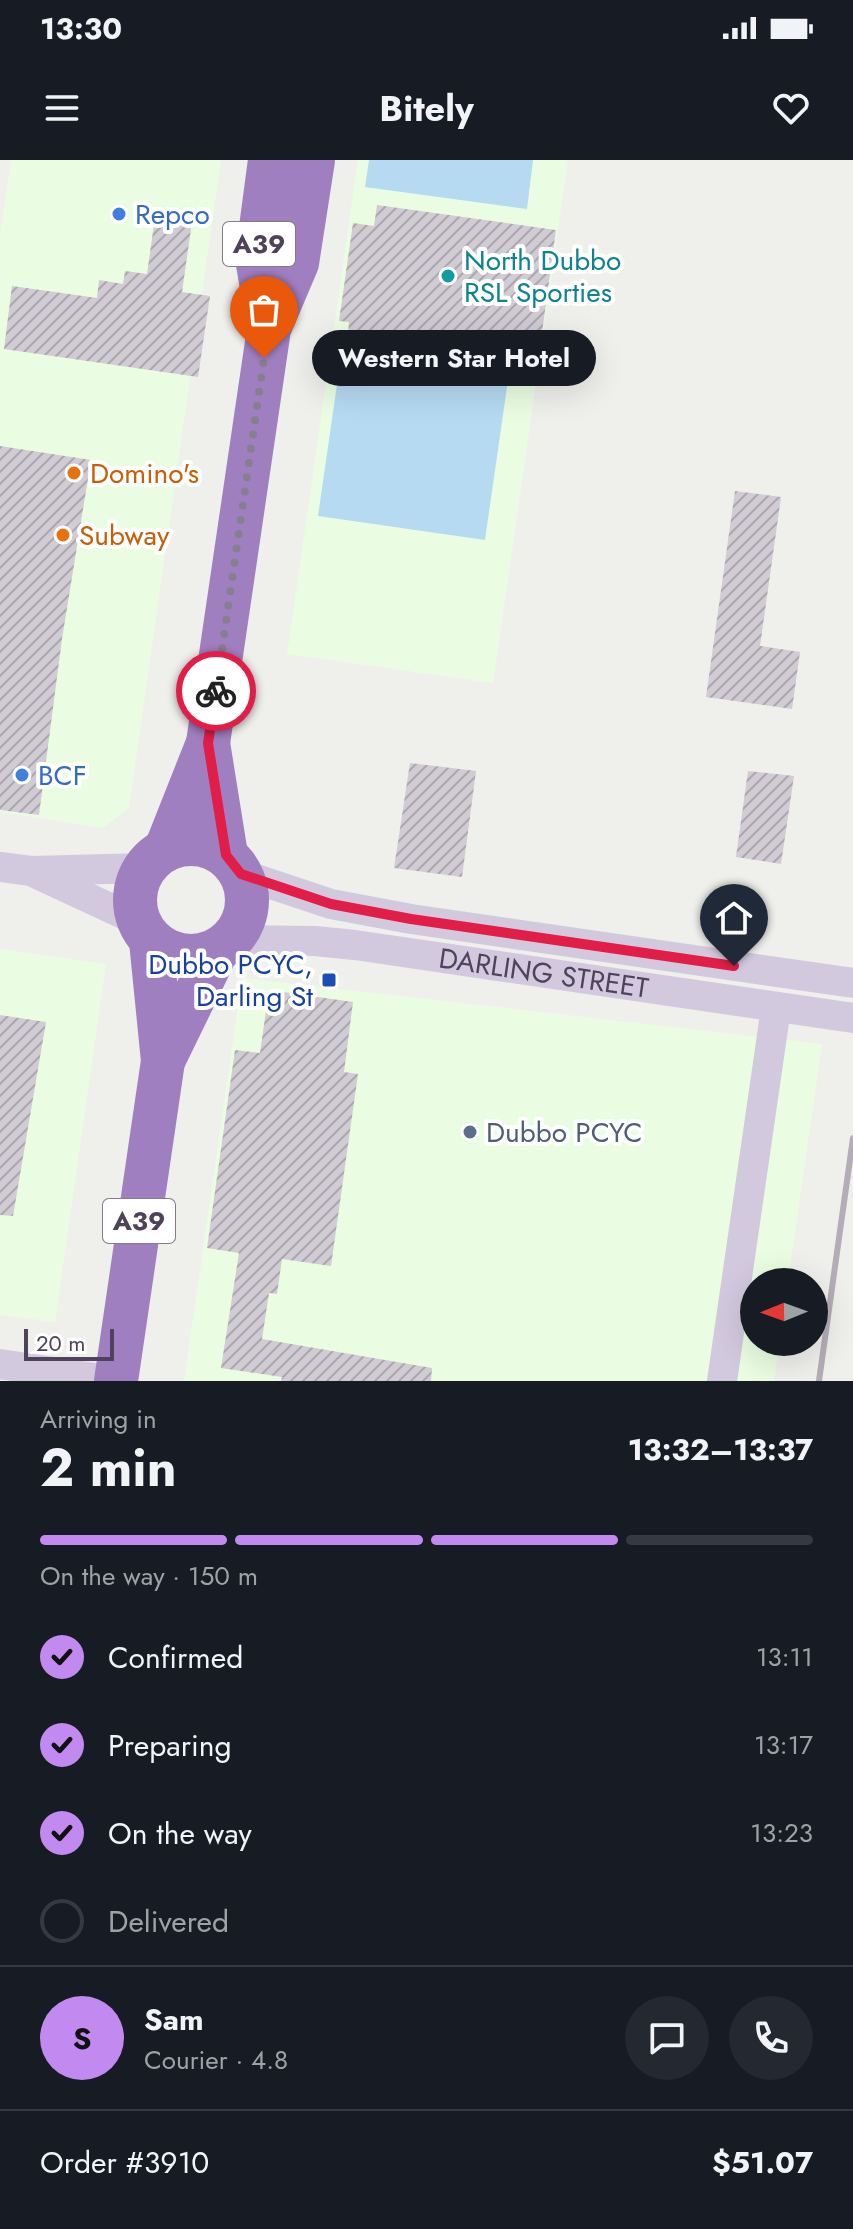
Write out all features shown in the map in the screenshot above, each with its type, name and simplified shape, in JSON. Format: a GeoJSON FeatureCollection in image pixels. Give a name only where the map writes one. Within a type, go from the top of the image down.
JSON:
{"type":"FeatureCollection","features":[{"type":"Feature","properties":{"kind":"highway","name":"A39"},"geometry":{"type":"LineString","coordinates":[[269,329],[257,258],[270,160]]}},
{"type":"Feature","properties":{"kind":"highway","name":"A39"},"geometry":{"type":"LineString","coordinates":[[116,1381],[163,1061],[144,931],[134,903],[136,885],[155,858],[208,743],[269,329],[297,263],[313,160]]}},
{"type":"Feature","properties":{"kind":"highway","name":"A39"},"geometry":{"type":"LineString","coordinates":[[163,1061],[225,945],[242,925],[247,908],[247,891],[233,865],[208,743]]}},
{"type":"Feature","properties":{"kind":"highway"},"geometry":{"type":"LineString","coordinates":[[155,858],[181,844],[197,844],[212,847],[233,865]]}},
{"type":"Feature","properties":{"kind":"highway"},"geometry":{"type":"LineString","coordinates":[[144,931],[166,951],[183,957],[201,956],[225,945]]}},
{"type":"Feature","properties":{"kind":"street"},"geometry":{"type":"LineString","coordinates":[[0,867],[31,871],[155,858]]}},
{"type":"Feature","properties":{"kind":"street","name":"DARLING STREET"},"geometry":{"type":"LineString","coordinates":[[233,865],[331,904],[411,919],[853,983]]}},
{"type":"Feature","properties":{"kind":"street"},"geometry":{"type":"LineString","coordinates":[[31,871],[144,931]]}},
{"type":"Feature","properties":{"kind":"street","name":"DARLING STREET"},"geometry":{"type":"LineString","coordinates":[[225,945],[301,941],[355,945],[853,1018]]}},
{"type":"Feature","properties":{"kind":"street"},"geometry":{"type":"LineString","coordinates":[[722,1381],[776,1008]]}},
{"type":"Feature","properties":{"kind":"street"},"geometry":{"type":"LineString","coordinates":[[0,1364],[116,1381]]}},
{"type":"Feature","properties":{"kind":"shaded area"},"geometry":{"type":"Polygon","coordinates":[[[11,160],[221,160],[129,808],[103,828],[0,812],[0,235],[11,160]]]}},
{"type":"Feature","properties":{"kind":"shaded area","name":"North Dubbo RSL Sporties"},"geometry":{"type":"Polygon","coordinates":[[[358,160],[568,160],[493,683],[287,654],[358,160]]]}},
{"type":"Feature","properties":{"kind":"shaded area"},"geometry":{"type":"Polygon","coordinates":[[[369,160],[533,160],[527,209],[365,187],[369,160]]]}},
{"type":"Feature","properties":{"kind":"shaded area"},"geometry":{"type":"Polygon","coordinates":[[[342,350],[509,373],[485,540],[318,516],[342,350]]]}},
{"type":"Feature","properties":{"kind":"shaded area"},"geometry":{"type":"Polygon","coordinates":[[[0,949],[106,964],[55,1322],[0,1315],[0,949]]]}},
{"type":"Feature","properties":{"kind":"shaded area"},"geometry":{"type":"Polygon","coordinates":[[[242,978],[822,1044],[790,1268],[740,1268],[740,1356],[778,1356],[774,1381],[184,1381],[242,978]]]}},
{"type":"Feature","properties":{"kind":"building","name":"North Dubbo RSL Sporties"},"geometry":{"type":"Polygon","coordinates":[[[377,205],[556,230],[538,362],[348,335],[349,322],[339,321],[353,223],[374,226],[377,205]]]}},
{"type":"Feature","properties":{"kind":"building"},"geometry":{"type":"Polygon","coordinates":[[[156,210],[193,215],[182,292],[210,296],[198,377],[4,349],[12,286],[97,298],[99,280],[123,284],[125,271],[147,274],[156,210]]]}},
{"type":"Feature","properties":{"kind":"building"},"geometry":{"type":"Polygon","coordinates":[[[0,446],[91,460],[62,639],[39,815],[0,810],[0,446]]]}},
{"type":"Feature","properties":{"kind":"building"},"geometry":{"type":"Polygon","coordinates":[[[735,491],[781,497],[760,646],[800,652],[792,709],[706,697],[735,491]]]}},
{"type":"Feature","properties":{"kind":"building"},"geometry":{"type":"Polygon","coordinates":[[[410,763],[476,771],[462,877],[394,868],[410,763]]]}},
{"type":"Feature","properties":{"kind":"building"},"geometry":{"type":"Polygon","coordinates":[[[748,771],[794,776],[781,864],[736,857],[748,771]]]}},
{"type":"Feature","properties":{"kind":"building"},"geometry":{"type":"Polygon","coordinates":[[[269,990],[353,1002],[344,1072],[358,1074],[331,1266],[282,1259],[277,1294],[269,1293],[262,1339],[432,1368],[431,1381],[281,1381],[282,1377],[221,1368],[239,1253],[207,1248],[235,1050],[260,1053],[269,990]]]}},
{"type":"Feature","properties":{"kind":"building"},"geometry":{"type":"Polygon","coordinates":[[[0,1015],[46,1022],[13,1216],[0,1215],[0,1015]]]}},
{"type":"Feature","properties":{"kind":"railway"},"geometry":{"type":"LineString","coordinates":[[819,1381],[853,1138]]}},
{"type":"Feature","properties":{"kind":"way so far"},"geometry":{"type":"LineString","coordinates":[[216,691],[264,358]]}},
{"type":"Feature","properties":{"kind":"place","name":"Repco"},"geometry":{"type":"Point","coordinates":[119,214]}},
{"type":"Feature","properties":{"kind":"place","name":"North Dubbo RSL Sporties"},"geometry":{"type":"Point","coordinates":[448,276]}},
{"type":"Feature","properties":{"kind":"place","name":"Western Star Hotel"},"geometry":{"type":"Point","coordinates":[264,358]}},
{"type":"Feature","properties":{"kind":"place","name":"Domino's"},"geometry":{"type":"Point","coordinates":[74,473]}},
{"type":"Feature","properties":{"kind":"place","name":"Subway"},"geometry":{"type":"Point","coordinates":[63,535]}},
{"type":"Feature","properties":{"kind":"place","name":"BCF"},"geometry":{"type":"Point","coordinates":[22,775]}},
{"type":"Feature","properties":{"kind":"place","name":"Dubbo PCYC, Darling St"},"geometry":{"type":"Point","coordinates":[329,980]}},
{"type":"Feature","properties":{"kind":"place","name":"Dubbo PCYC"},"geometry":{"type":"Point","coordinates":[470,1132]}},
{"type":"Feature","properties":{"kind":"route"},"geometry":{"type":"LineString","coordinates":[[216,691],[208,743],[226,855],[241,874],[331,904],[411,919],[734,966]]}}]}
